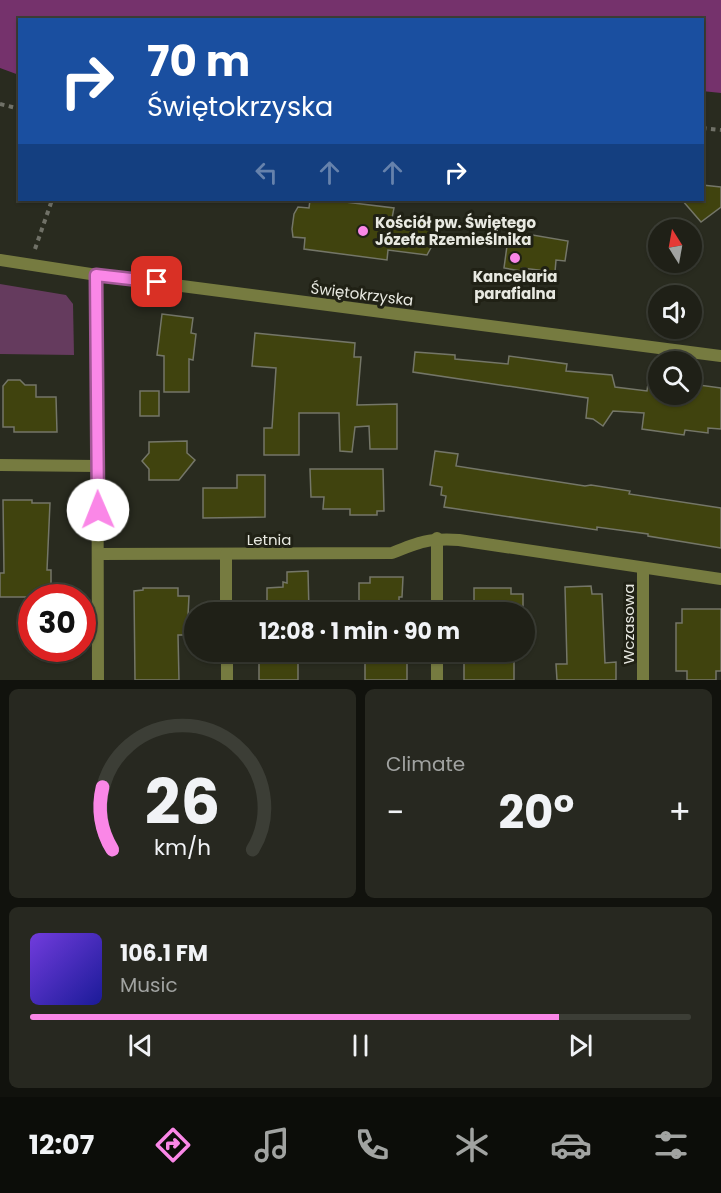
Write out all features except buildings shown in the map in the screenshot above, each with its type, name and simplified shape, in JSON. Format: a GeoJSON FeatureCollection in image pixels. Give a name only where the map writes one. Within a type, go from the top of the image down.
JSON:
{"type":"FeatureCollection","features":[{"type":"Feature","properties":{"kind":"street","name":"Świętokrzyska"},"geometry":{"type":"LineString","coordinates":[[0,260],[96,275],[721,356]]}},
{"type":"Feature","properties":{"kind":"street"},"geometry":{"type":"LineString","coordinates":[[96,275],[99,680]]}},
{"type":"Feature","properties":{"kind":"street"},"geometry":{"type":"LineString","coordinates":[[0,465],[97,466]]}},
{"type":"Feature","properties":{"kind":"street"},"geometry":{"type":"LineString","coordinates":[[437,538],[437,602]]}},
{"type":"Feature","properties":{"kind":"street","name":"Letnia"},"geometry":{"type":"LineString","coordinates":[[98,554],[392,553],[437,538],[721,579]]}},
{"type":"Feature","properties":{"kind":"street"},"geometry":{"type":"LineString","coordinates":[[226,554],[226,602]]}},
{"type":"Feature","properties":{"kind":"street","name":"Wczasowa"},"geometry":{"type":"LineString","coordinates":[[643,568],[643,680]]}},
{"type":"Feature","properties":{"kind":"street"},"geometry":{"type":"LineString","coordinates":[[227,662],[227,680]]}},
{"type":"Feature","properties":{"kind":"street"},"geometry":{"type":"LineString","coordinates":[[437,662],[437,680]]}},
{"type":"Feature","properties":{"kind":"path"},"geometry":{"type":"LineString","coordinates":[[0,104],[18,108]]}},
{"type":"Feature","properties":{"kind":"path"},"geometry":{"type":"LineString","coordinates":[[704,128],[721,130]]}},
{"type":"Feature","properties":{"kind":"path"},"geometry":{"type":"LineString","coordinates":[[30,264],[52,201]]}},
{"type":"Feature","properties":{"kind":"shaded area"},"geometry":{"type":"Polygon","coordinates":[[[0,0],[721,0],[721,93],[704,91],[704,18],[18,18],[18,75],[0,68],[0,0]]]}},
{"type":"Feature","properties":{"kind":"shaded area"},"geometry":{"type":"Polygon","coordinates":[[[0,284],[66,295],[73,304],[74,355],[0,354],[0,284]]]}},
{"type":"Feature","properties":{"kind":"place","name":"Kościół pw. Świętego Józefa Rzemieślnika"},"geometry":{"type":"Point","coordinates":[363,231]}},
{"type":"Feature","properties":{"kind":"place","name":"Kancelaria parafialna"},"geometry":{"type":"Point","coordinates":[515,258]}},
{"type":"Feature","properties":{"kind":"route"},"geometry":{"type":"LineString","coordinates":[[98,510],[96,275],[157,282]]}}]}
